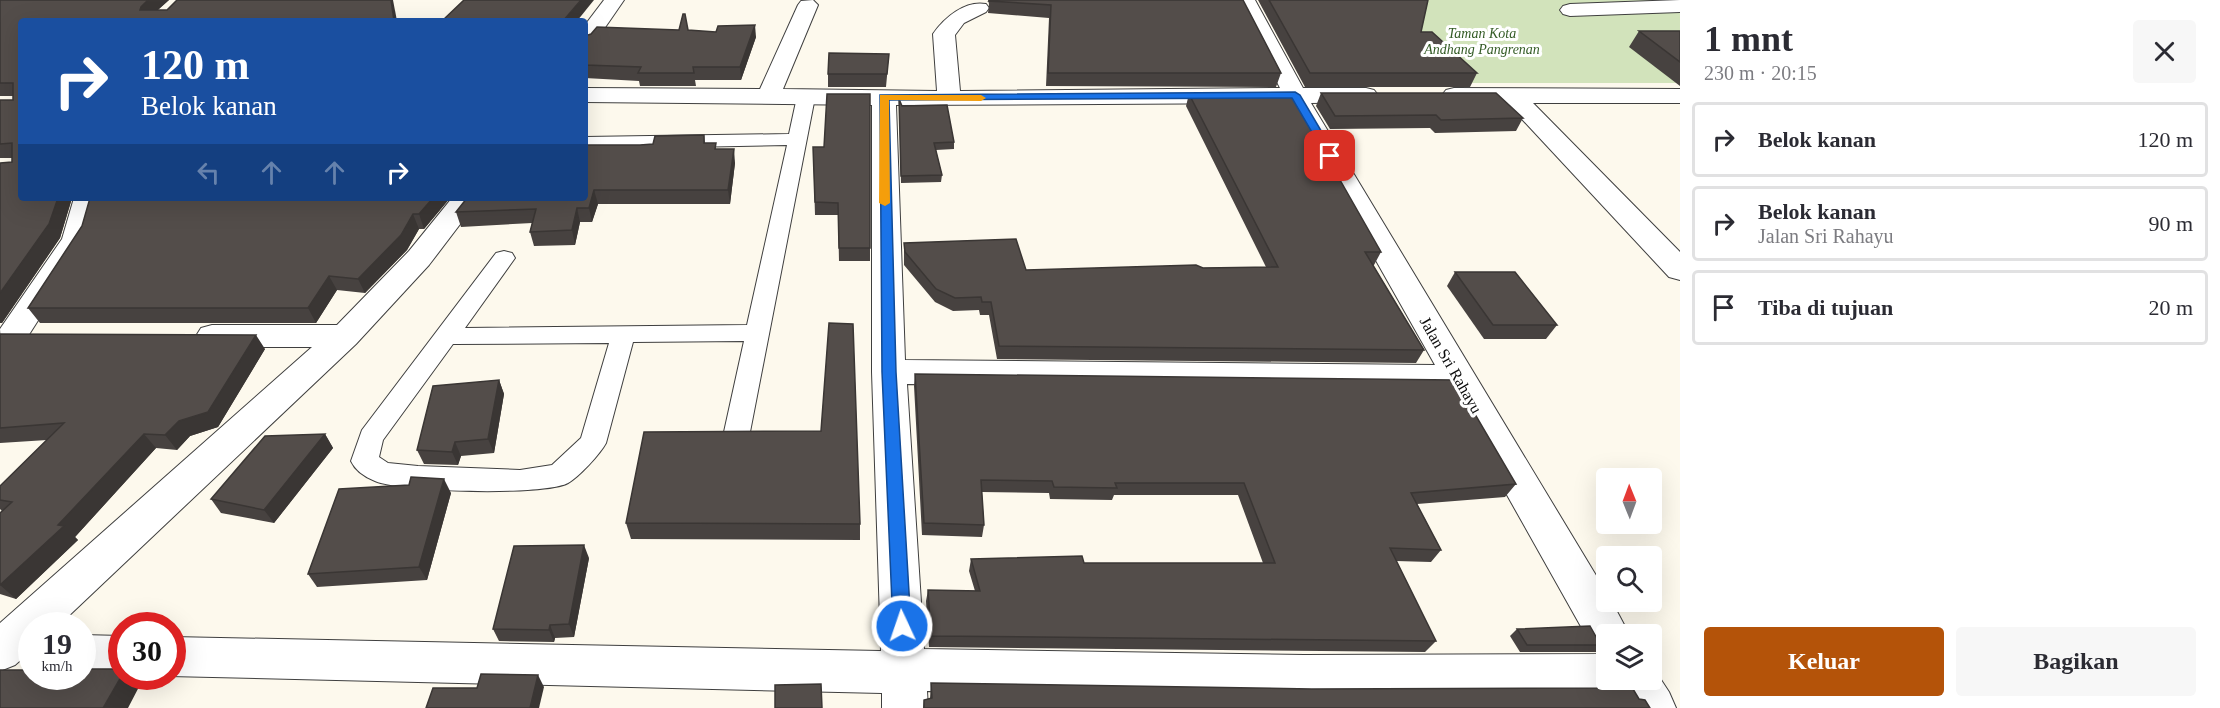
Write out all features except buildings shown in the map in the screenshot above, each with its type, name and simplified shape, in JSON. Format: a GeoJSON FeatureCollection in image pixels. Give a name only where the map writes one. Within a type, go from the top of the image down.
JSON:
{"type":"FeatureCollection","features":[{"type":"Feature","properties":{"kind":"street"},"geometry":{"type":"LineString","coordinates":[[588,33],[614,0]]}},
{"type":"Feature","properties":{"kind":"street","name":"Jalan Sri Rahayu"},"geometry":{"type":"LineString","coordinates":[[1245,0],[1295,95],[1602,624]]}},
{"type":"Feature","properties":{"kind":"street"},"geometry":{"type":"LineString","coordinates":[[768,97],[808,5]]}},
{"type":"Feature","properties":{"kind":"street"},"geometry":{"type":"LineString","coordinates":[[1570,10],[1680,6]]}},
{"type":"Feature","properties":{"kind":"street"},"geometry":{"type":"LineString","coordinates":[[949,98],[944,34],[957,19],[979,8]]}},
{"type":"Feature","properties":{"kind":"street"},"geometry":{"type":"LineString","coordinates":[[588,95],[949,98],[1383,94]]}},
{"type":"Feature","properties":{"kind":"street"},"geometry":{"type":"LineString","coordinates":[[1428,95],[1680,96]]}},
{"type":"Feature","properties":{"kind":"street"},"geometry":{"type":"LineString","coordinates":[[1513,96],[1680,270]]}},
{"type":"Feature","properties":{"kind":"street"},"geometry":{"type":"LineString","coordinates":[[884,98],[889,372],[905,690]]}},
{"type":"Feature","properties":{"kind":"street"},"geometry":{"type":"LineString","coordinates":[[6,336],[76,239],[87,201]]}},
{"type":"Feature","properties":{"kind":"street"},"geometry":{"type":"LineString","coordinates":[[0,652],[345,336],[419,258],[464,201]]}},
{"type":"Feature","properties":{"kind":"street"},"geometry":{"type":"LineString","coordinates":[[6,336],[48,336]]}},
{"type":"Feature","properties":{"kind":"street"},"geometry":{"type":"LineString","coordinates":[[179,336],[345,336]]}},
{"type":"Feature","properties":{"kind":"street"},"geometry":{"type":"LineString","coordinates":[[889,372],[1459,378]]}},
{"type":"Feature","properties":{"kind":"street"},"geometry":{"type":"LineString","coordinates":[[0,652],[18,653]]}},
{"type":"Feature","properties":{"kind":"street"},"geometry":{"type":"LineString","coordinates":[[186,658],[905,690],[927,670],[1436,677],[1596,675]]}},
{"type":"Feature","properties":{"kind":"street"},"geometry":{"type":"LineString","coordinates":[[1641,690],[1653,708]]}},
{"type":"Feature","properties":{"kind":"lane"},"geometry":{"type":"LineString","coordinates":[[737,432],[806,97]]}},
{"type":"Feature","properties":{"kind":"lane"},"geometry":{"type":"LineString","coordinates":[[588,143],[797,139]]}},
{"type":"Feature","properties":{"kind":"lane"},"geometry":{"type":"LineString","coordinates":[[504,258],[371,437],[364,460],[382,473],[418,477],[520,481],[560,475],[593,443],[623,334]]}},
{"type":"Feature","properties":{"kind":"lane"},"geometry":{"type":"LineString","coordinates":[[447,336],[757,333]]}},
{"type":"Feature","properties":{"kind":"green space","name":"Taman Kota Andhang Pangrenan"},"geometry":{"type":"Polygon","coordinates":[[[1264,0],[1680,0],[1680,83],[1305,83],[1264,0]]]}},
{"type":"Feature","properties":{"kind":"slow traffic"},"geometry":{"type":"LineString","coordinates":[[885,203],[884,98],[981,98]]}},
{"type":"Feature","properties":{"kind":"route"},"geometry":{"type":"LineString","coordinates":[[902,626],[889,372],[884,98],[1295,95],[1330,156]]}}]}
